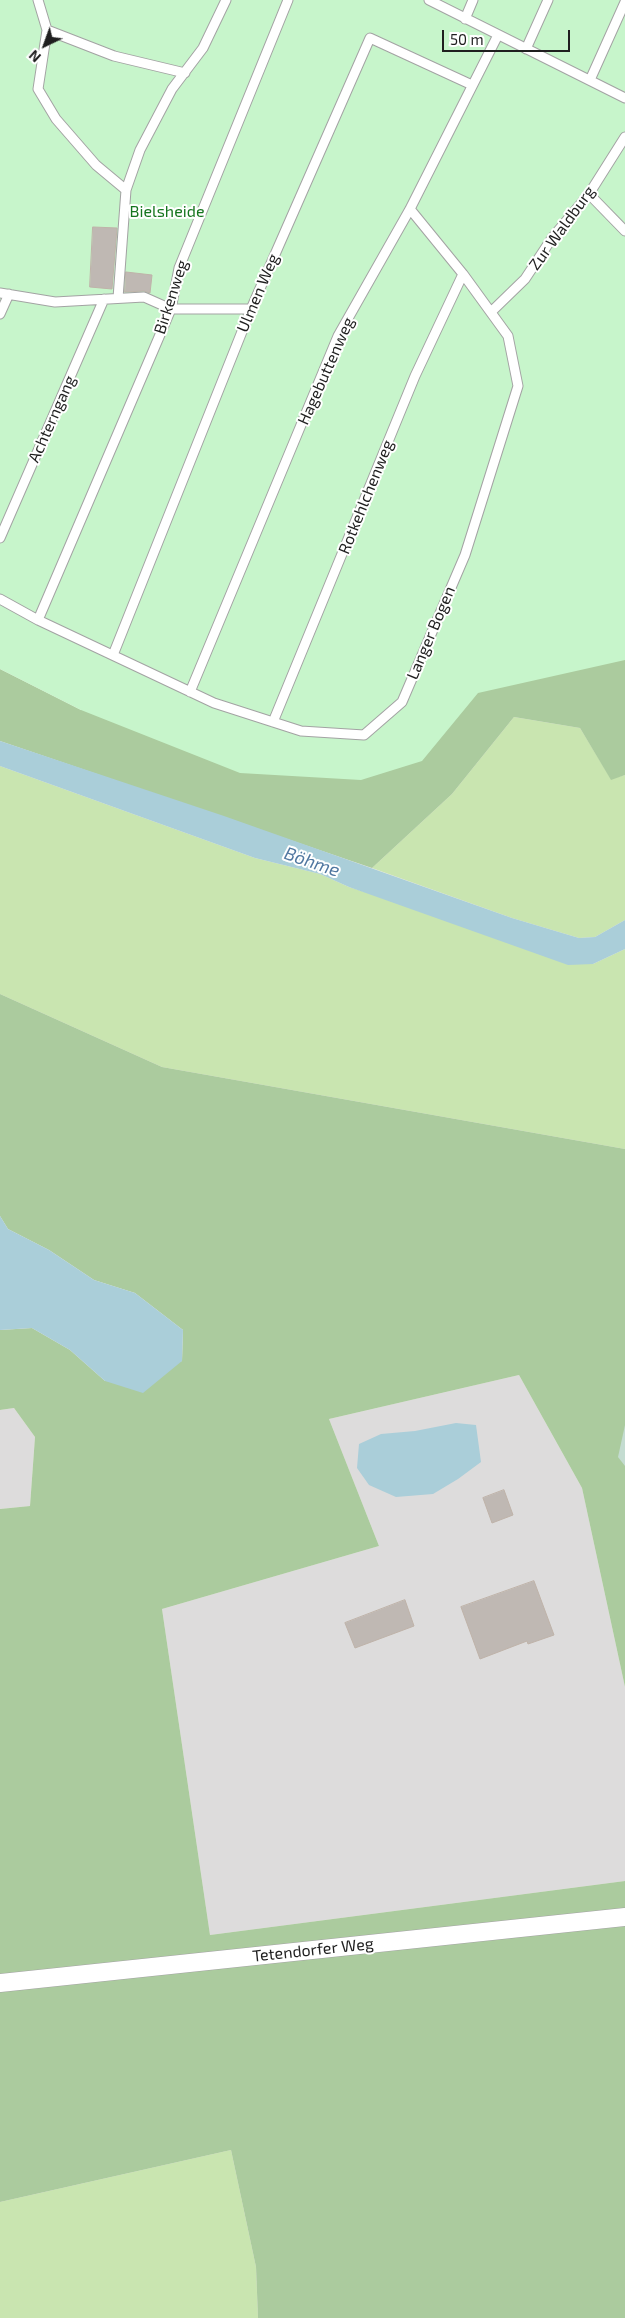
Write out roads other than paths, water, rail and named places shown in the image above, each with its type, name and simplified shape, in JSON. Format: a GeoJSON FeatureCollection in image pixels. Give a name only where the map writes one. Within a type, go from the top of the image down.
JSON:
{"type":"FeatureCollection","features":[{"type":"Feature","properties":{"kind":"street","name":"Tetendorfer Weg"},"geometry":{"type":"LineString","coordinates":[[0,1983],[625,1917]]}},
{"type":"Feature","properties":{"kind":"lane"},"geometry":{"type":"LineString","coordinates":[[38,0],[47,30],[38,89],[56,119],[96,165],[126,190]]}},
{"type":"Feature","properties":{"kind":"lane"},"geometry":{"type":"LineString","coordinates":[[118,298],[126,190],[140,150],[172,89],[203,48],[226,0]]}},
{"type":"Feature","properties":{"kind":"lane","name":"Birkenweg"},"geometry":{"type":"LineString","coordinates":[[38,620],[171,309],[180,268],[288,0]]}},
{"type":"Feature","properties":{"kind":"lane"},"geometry":{"type":"LineString","coordinates":[[429,0],[625,98]]}},
{"type":"Feature","properties":{"kind":"lane"},"geometry":{"type":"LineString","coordinates":[[466,19],[474,0]]}},
{"type":"Feature","properties":{"kind":"lane"},"geometry":{"type":"LineString","coordinates":[[526,49],[548,0]]}},
{"type":"Feature","properties":{"kind":"lane"},"geometry":{"type":"LineString","coordinates":[[590,80],[625,2]]}},
{"type":"Feature","properties":{"kind":"lane"},"geometry":{"type":"LineString","coordinates":[[47,30],[114,56],[185,72]]}},
{"type":"Feature","properties":{"kind":"lane","name":"Hagebuttenweg"},"geometry":{"type":"LineString","coordinates":[[190,692],[338,336],[410,209],[498,35]]}},
{"type":"Feature","properties":{"kind":"lane","name":"Ulmen Weg"},"geometry":{"type":"LineString","coordinates":[[113,655],[250,309],[370,38],[472,85]]}},
{"type":"Feature","properties":{"kind":"lane","name":"Zur Waldburg"},"geometry":{"type":"LineString","coordinates":[[491,312],[525,280],[552,238],[589,194],[625,137]]}},
{"type":"Feature","properties":{"kind":"lane"},"geometry":{"type":"LineString","coordinates":[[589,194],[625,231]]}},
{"type":"Feature","properties":{"kind":"lane","name":"Langer Bogen"},"geometry":{"type":"LineString","coordinates":[[0,599],[38,620],[214,703],[301,731],[364,735],[402,702],[465,555],[518,386],[508,336],[463,274],[410,209]]}},
{"type":"Feature","properties":{"kind":"lane","name":"Rotkehlchenweg"},"geometry":{"type":"LineString","coordinates":[[273,722],[415,376],[463,274]]}},
{"type":"Feature","properties":{"kind":"lane"},"geometry":{"type":"LineString","coordinates":[[0,314],[4,293],[54,302],[144,297],[171,309],[250,309]]}},
{"type":"Feature","properties":{"kind":"lane","name":"Achterngang"},"geometry":{"type":"LineString","coordinates":[[0,538],[104,299]]}},
{"type":"Feature","properties":{"kind":"water","name":"Böhme"},"geometry":{"type":"Polygon","coordinates":[[[0,741],[224,816],[512,918],[579,938],[595,937],[625,920],[625,949],[593,964],[568,965],[349,887],[320,874],[255,858],[0,766],[0,741]]]}},
{"type":"Feature","properties":{"kind":"water"},"geometry":{"type":"Polygon","coordinates":[[[0,1216],[8,1229],[49,1250],[94,1280],[135,1293],[183,1330],[182,1361],[143,1393],[105,1381],[70,1350],[32,1328],[0,1330],[0,1216]]]}},
{"type":"Feature","properties":{"kind":"water"},"geometry":{"type":"Polygon","coordinates":[[[456,1423],[476,1425],[481,1462],[433,1494],[396,1497],[369,1485],[357,1468],[359,1444],[381,1434],[415,1431],[456,1423]]]}},
{"type":"Feature","properties":{"kind":"park label","name":"Bielsheide"},"geometry":{"type":"Point","coordinates":[167,212]}}]}
